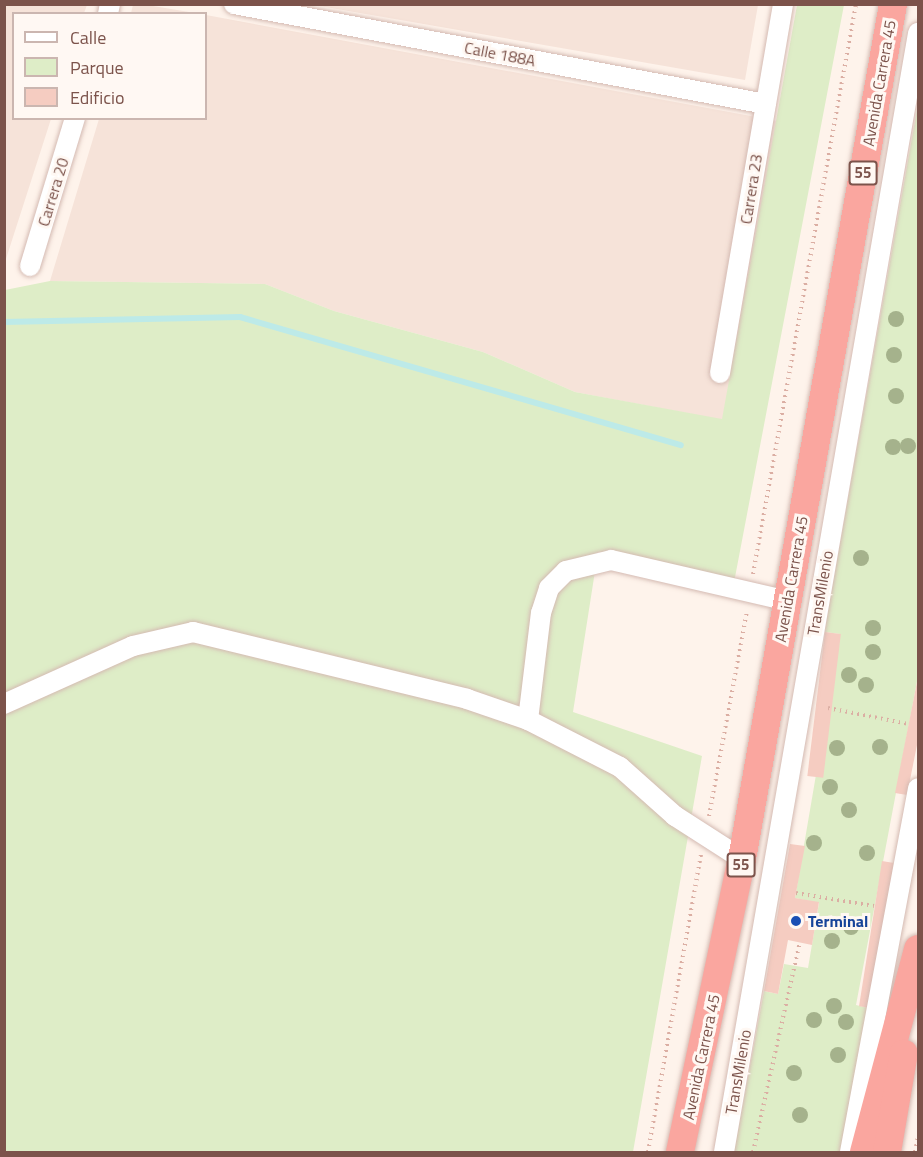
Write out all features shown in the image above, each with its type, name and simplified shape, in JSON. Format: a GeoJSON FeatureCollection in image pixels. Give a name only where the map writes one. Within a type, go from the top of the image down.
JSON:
{"type":"FeatureCollection","features":[{"type":"Feature","properties":{"kind":"highway","name":"Avenida Carrera 45"},"geometry":{"type":"LineString","coordinates":[[684,1144],[742,860],[893,4]]}},
{"type":"Feature","properties":{"kind":"highway"},"geometry":{"type":"LineString","coordinates":[[864,1152],[918,949]]}},
{"type":"Feature","properties":{"kind":"highway"},"geometry":{"type":"LineString","coordinates":[[887,1152],[914,1018],[918,965]]}},
{"type":"Feature","properties":{"kind":"street","name":"Calle 188A"},"geometry":{"type":"LineString","coordinates":[[234,4],[484,46],[766,104]]}},
{"type":"Feature","properties":{"kind":"street","name":"Carrera 23"},"geometry":{"type":"LineString","coordinates":[[720,373],[783,4]]}},
{"type":"Feature","properties":{"kind":"street","name":"TransMilenio"},"geometry":{"type":"LineString","coordinates":[[724,1152],[918,33]]}},
{"type":"Feature","properties":{"kind":"street","name":"Carrera 20"},"geometry":{"type":"LineString","coordinates":[[30,266],[74,120]]}},
{"type":"Feature","properties":{"kind":"street"},"geometry":{"type":"LineString","coordinates":[[528,720],[541,614],[549,588],[566,571],[611,560],[788,601]]}},
{"type":"Feature","properties":{"kind":"street"},"geometry":{"type":"LineString","coordinates":[[4,704],[134,646],[193,632],[467,699],[528,720],[620,768],[675,816],[742,860]]}},
{"type":"Feature","properties":{"kind":"street"},"geometry":{"type":"LineString","coordinates":[[850,1152],[918,788]]}},
{"type":"Feature","properties":{"kind":"path"},"geometry":{"type":"LineString","coordinates":[[828,708],[909,724]]}},
{"type":"Feature","properties":{"kind":"path"},"geometry":{"type":"LineString","coordinates":[[796,892],[874,906]]}},
{"type":"Feature","properties":{"kind":"path"},"geometry":{"type":"LineString","coordinates":[[807,900],[808,894]]}},
{"type":"Feature","properties":{"kind":"path"},"geometry":{"type":"LineString","coordinates":[[753,1152],[800,942]]}},
{"type":"Feature","properties":{"kind":"path"},"geometry":{"type":"LineString","coordinates":[[915,1152],[918,1137]]}},
{"type":"Feature","properties":{"kind":"shaded area"},"geometry":{"type":"Polygon","coordinates":[[[5,4],[87,5],[84,12],[12,12],[12,120],[51,120],[5,262],[5,4]]]}},
{"type":"Feature","properties":{"kind":"shaded area"},"geometry":{"type":"Polygon","coordinates":[[[133,5],[147,5],[189,12],[131,12],[133,5]]]}},
{"type":"Feature","properties":{"kind":"shaded area"},"geometry":{"type":"Polygon","coordinates":[[[314,5],[758,5],[745,80],[314,5]]]}},
{"type":"Feature","properties":{"kind":"shaded area"},"geometry":{"type":"Polygon","coordinates":[[[207,15],[777,121],[723,420],[575,392],[483,352],[334,311],[265,284],[50,281],[99,120],[207,120],[207,15]]]}},
{"type":"Feature","properties":{"kind":"green space"},"geometry":{"type":"Polygon","coordinates":[[[797,5],[844,5],[732,593],[598,552],[573,712],[702,756],[633,1152],[5,1152],[5,290],[50,281],[265,284],[334,311],[483,352],[575,392],[722,419],[797,5]]]}},
{"type":"Feature","properties":{"kind":"green space"},"geometry":{"type":"Polygon","coordinates":[[[918,104],[918,676],[856,1005],[868,1008],[841,1152],[734,1152],[764,991],[778,994],[784,964],[808,968],[819,903],[795,898],[840,634],[825,632],[918,104]]]}},
{"type":"Feature","properties":{"kind":"building"},"geometry":{"type":"Polygon","coordinates":[[[825,632],[841,634],[823,778],[807,776],[825,632]]]}},
{"type":"Feature","properties":{"kind":"building"},"geometry":{"type":"Polygon","coordinates":[[[917,682],[918,740],[907,795],[895,793],[917,682]]]}},
{"type":"Feature","properties":{"kind":"building","name":"Terminal"},"geometry":{"type":"Polygon","coordinates":[[[790,844],[805,846],[795,898],[819,902],[812,945],[788,940],[778,994],[764,991],[790,844]]]}},
{"type":"Feature","properties":{"kind":"building","name":"Terminal"},"geometry":{"type":"Polygon","coordinates":[[[882,861],[894,863],[871,1008],[859,1006],[882,861]]]}},
{"type":"Feature","properties":{"kind":"waterway"},"geometry":{"type":"LineString","coordinates":[[4,322],[240,317],[681,445]]}},
{"type":"Feature","properties":{"kind":"place","name":"Terminal"},"geometry":{"type":"Point","coordinates":[796,921]}}]}
